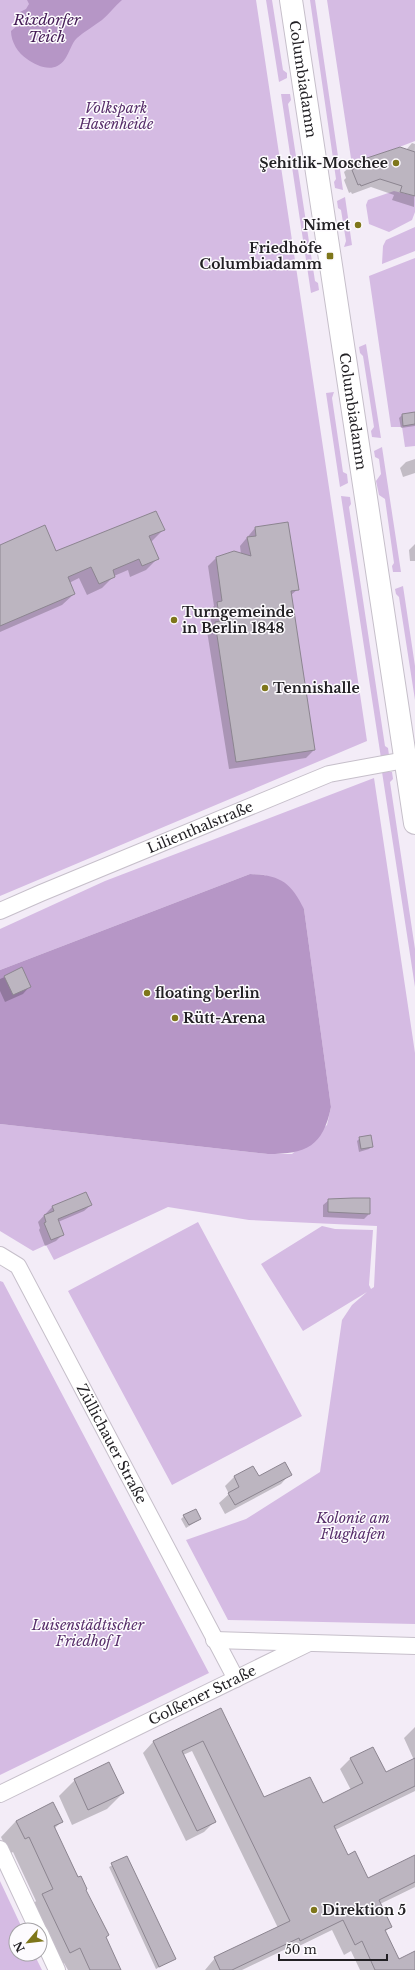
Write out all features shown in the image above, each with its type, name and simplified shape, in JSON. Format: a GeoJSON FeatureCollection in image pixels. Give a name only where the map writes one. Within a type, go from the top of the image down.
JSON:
{"type":"FeatureCollection","features":[{"type":"Feature","properties":{"kind":"main road","name":"Columbiadamm"},"geometry":{"type":"LineString","coordinates":[[291,0],[415,823]]}},
{"type":"Feature","properties":{"kind":"street","name":"Lilienthalstraße"},"geometry":{"type":"LineString","coordinates":[[0,911],[41,892],[329,774],[405,760]]}},
{"type":"Feature","properties":{"kind":"street","name":"Züllichauer Straße"},"geometry":{"type":"LineString","coordinates":[[0,1255],[18,1266],[22,1273],[214,1640],[236,1679]]}},
{"type":"Feature","properties":{"kind":"street"},"geometry":{"type":"LineString","coordinates":[[214,1640],[309,1643]]}},
{"type":"Feature","properties":{"kind":"street","name":"Golßener Straße"},"geometry":{"type":"LineString","coordinates":[[0,1794],[309,1643],[415,1646]]}},
{"type":"Feature","properties":{"kind":"street"},"geometry":{"type":"LineString","coordinates":[[0,1849],[34,1922]]}},
{"type":"Feature","properties":{"kind":"street"},"geometry":{"type":"LineString","coordinates":[[48,1950],[57,1970]]}},
{"type":"Feature","properties":{"kind":"green space","name":"Turngemeinde in Berlin 1848"},"geometry":{"type":"Polygon","coordinates":[[[0,0],[256,0],[367,741],[0,896],[0,0]]]}},
{"type":"Feature","properties":{"kind":"green space"},"geometry":{"type":"Polygon","coordinates":[[[266,0],[272,0],[283,70],[287,73],[287,78],[279,82],[266,0]]]}},
{"type":"Feature","properties":{"kind":"green space"},"geometry":{"type":"Polygon","coordinates":[[[310,0],[315,0],[343,190],[335,188],[334,182],[336,179],[310,0]]]}},
{"type":"Feature","properties":{"kind":"green space"},"geometry":{"type":"Polygon","coordinates":[[[327,0],[415,0],[415,141],[352,165],[327,0]]]}},
{"type":"Feature","properties":{"kind":"green space"},"geometry":{"type":"Polygon","coordinates":[[[281,94],[290,94],[291,100],[288,104],[315,281],[318,283],[319,290],[311,293],[281,94]]]}},
{"type":"Feature","properties":{"kind":"green space"},"geometry":{"type":"Polygon","coordinates":[[[394,191],[415,196],[415,212],[412,220],[389,232],[369,224],[366,205],[368,200],[394,191]]]}},
{"type":"Feature","properties":{"kind":"green space"},"geometry":{"type":"Polygon","coordinates":[[[345,197],[352,245],[344,247],[346,241],[341,210],[338,208],[337,201],[345,197]]]}},
{"type":"Feature","properties":{"kind":"green space"},"geometry":{"type":"Polygon","coordinates":[[[415,227],[415,251],[382,264],[383,246],[386,240],[415,227]]]}},
{"type":"Feature","properties":{"kind":"green space"},"geometry":{"type":"Polygon","coordinates":[[[415,258],[415,446],[405,447],[402,427],[391,427],[369,276],[415,258]]]}},
{"type":"Feature","properties":{"kind":"green space"},"geometry":{"type":"Polygon","coordinates":[[[366,344],[381,438],[372,437],[371,431],[374,427],[363,356],[360,353],[359,347],[366,344]]]}},
{"type":"Feature","properties":{"kind":"green space"},"geometry":{"type":"Polygon","coordinates":[[[334,392],[332,398],[343,472],[347,474],[348,483],[340,487],[326,393],[334,392]]]}},
{"type":"Feature","properties":{"kind":"green space"},"geometry":{"type":"Polygon","coordinates":[[[382,447],[401,572],[393,572],[392,566],[394,563],[385,499],[379,495],[376,481],[381,474],[379,459],[375,457],[374,451],[382,447]]]}},
{"type":"Feature","properties":{"kind":"green space"},"geometry":{"type":"Polygon","coordinates":[[[341,496],[350,497],[351,504],[349,507],[385,746],[388,748],[389,755],[381,758],[341,496]]]}},
{"type":"Feature","properties":{"kind":"green space"},"geometry":{"type":"Polygon","coordinates":[[[403,586],[415,666],[415,700],[399,597],[396,594],[395,589],[403,586]]]}},
{"type":"Feature","properties":{"kind":"green space"},"geometry":{"type":"Polygon","coordinates":[[[382,772],[392,772],[393,779],[390,782],[415,949],[415,987],[382,772]]]}},
{"type":"Feature","properties":{"kind":"green space","name":"Kolonie am Flughafen"},"geometry":{"type":"Polygon","coordinates":[[[374,778],[415,1053],[415,1624],[228,1620],[186,1540],[246,1519],[320,1472],[342,1320],[352,1305],[367,1292],[303,1331],[261,1264],[322,1226],[335,1229],[373,1230],[369,1285],[371,1289],[374,1287],[377,1226],[249,1220],[168,1207],[54,1260],[46,1245],[33,1251],[0,1231],[0,1124],[268,1154],[292,1154],[327,1125],[331,1107],[304,909],[265,875],[250,874],[0,970],[0,929],[105,881],[374,778]]]}},
{"type":"Feature","properties":{"kind":"green space"},"geometry":{"type":"Polygon","coordinates":[[[198,1222],[302,1416],[172,1485],[68,1291],[198,1222]]]}},
{"type":"Feature","properties":{"kind":"green space","name":"Luisenstädtischer Friedhof I"},"geometry":{"type":"Polygon","coordinates":[[[0,1281],[3,1282],[209,1673],[0,1775],[0,1281]]]}},
{"type":"Feature","properties":{"kind":"green space"},"geometry":{"type":"Polygon","coordinates":[[[0,1881],[19,1922],[8,1922],[8,1962],[38,1962],[42,1970],[0,1970],[0,1881]]]}},
{"type":"Feature","properties":{"kind":"water","name":"Rixdorfer Teich"},"geometry":{"type":"Polygon","coordinates":[[[27,0],[122,0],[102,20],[77,38],[61,64],[51,68],[46,68],[24,57],[12,39],[11,31],[19,24],[15,17],[16,14],[26,9],[29,4],[27,0]]]}},
{"type":"Feature","properties":{"kind":"water"},"geometry":{"type":"Polygon","coordinates":[[[250,874],[277,878],[289,886],[304,909],[331,1107],[328,1120],[318,1139],[311,1145],[293,1152],[268,1154],[0,1124],[0,970],[250,874]]]}},
{"type":"Feature","properties":{"kind":"building"},"geometry":{"type":"Polygon","coordinates":[[[400,147],[415,152],[415,196],[400,192],[402,186],[380,179],[361,186],[360,184],[358,185],[352,170],[354,169],[352,163],[400,147]]]}},
{"type":"Feature","properties":{"kind":"building"},"geometry":{"type":"Polygon","coordinates":[[[415,412],[415,424],[403,426],[402,414],[415,412]]]}},
{"type":"Feature","properties":{"kind":"building"},"geometry":{"type":"Polygon","coordinates":[[[156,511],[165,530],[149,536],[159,559],[142,566],[139,559],[113,570],[115,577],[99,584],[91,567],[68,577],[75,594],[0,626],[0,545],[45,525],[56,551],[156,511]]]}},
{"type":"Feature","properties":{"kind":"building","name":"Tennishalle"},"geometry":{"type":"Polygon","coordinates":[[[288,522],[299,590],[291,591],[315,750],[236,762],[215,622],[220,621],[217,602],[222,601],[216,557],[234,551],[251,556],[247,537],[256,536],[255,527],[288,522]]]}},
{"type":"Feature","properties":{"kind":"building"},"geometry":{"type":"Polygon","coordinates":[[[22,967],[31,987],[13,995],[4,976],[22,967]]]}},
{"type":"Feature","properties":{"kind":"building"},"geometry":{"type":"Polygon","coordinates":[[[371,1135],[373,1147],[361,1149],[359,1137],[371,1135]]]}},
{"type":"Feature","properties":{"kind":"building"},"geometry":{"type":"Polygon","coordinates":[[[86,1192],[92,1205],[58,1219],[64,1235],[51,1240],[44,1223],[46,1222],[44,1215],[54,1211],[52,1206],[86,1192]]]}},
{"type":"Feature","properties":{"kind":"building"},"geometry":{"type":"Polygon","coordinates":[[[370,1198],[370,1214],[328,1212],[328,1199],[370,1198]]]}},
{"type":"Feature","properties":{"kind":"building"},"geometry":{"type":"Polygon","coordinates":[[[285,1462],[292,1475],[235,1505],[228,1493],[239,1487],[234,1476],[253,1466],[259,1476],[285,1462]]]}},
{"type":"Feature","properties":{"kind":"building"},"geometry":{"type":"Polygon","coordinates":[[[196,1509],[201,1519],[189,1525],[183,1515],[196,1509]]]}},
{"type":"Feature","properties":{"kind":"building"},"geometry":{"type":"Polygon","coordinates":[[[221,1708],[264,1797],[310,1777],[323,1803],[363,1783],[350,1758],[373,1747],[386,1772],[415,1758],[415,1786],[334,1826],[348,1855],[355,1851],[368,1878],[415,1855],[415,1882],[379,1900],[392,1927],[385,1930],[399,1959],[415,1951],[415,1970],[375,1970],[362,1941],[355,1945],[343,1920],[300,1941],[299,1938],[232,1970],[220,1970],[214,1957],[290,1921],[203,1741],[182,1751],[216,1822],[197,1831],[153,1741],[221,1708]]]}},
{"type":"Feature","properties":{"kind":"building"},"geometry":{"type":"Polygon","coordinates":[[[109,1762],[124,1793],[88,1810],[74,1779],[109,1762]]]}},
{"type":"Feature","properties":{"kind":"building"},"geometry":{"type":"Polygon","coordinates":[[[53,1802],[63,1822],[54,1826],[78,1877],[81,1876],[87,1889],[86,1890],[109,1935],[106,1937],[121,1970],[90,1970],[80,1948],[70,1953],[42,1894],[53,1889],[29,1837],[25,1839],[16,1821],[53,1802]]]}},
{"type":"Feature","properties":{"kind":"building"},"geometry":{"type":"Polygon","coordinates":[[[127,1856],[176,1959],[159,1967],[111,1863],[127,1856]]]}},
{"type":"Feature","properties":{"kind":"place","name":"Şehitlik-Moschee"},"geometry":{"type":"Point","coordinates":[396,163]}},
{"type":"Feature","properties":{"kind":"place","name":"Nimet"},"geometry":{"type":"Point","coordinates":[358,225]}},
{"type":"Feature","properties":{"kind":"place","name":"Friedhöfe Columbiadamm"},"geometry":{"type":"Point","coordinates":[330,256]}},
{"type":"Feature","properties":{"kind":"place","name":"Turngemeinde in Berlin 1848"},"geometry":{"type":"Point","coordinates":[174,620]}},
{"type":"Feature","properties":{"kind":"place","name":"Tennishalle"},"geometry":{"type":"Point","coordinates":[265,688]}},
{"type":"Feature","properties":{"kind":"place","name":"floating berlin"},"geometry":{"type":"Point","coordinates":[147,993]}},
{"type":"Feature","properties":{"kind":"place","name":"Rütt-Arena"},"geometry":{"type":"Point","coordinates":[175,1018]}},
{"type":"Feature","properties":{"kind":"place","name":"Direktion 5"},"geometry":{"type":"Point","coordinates":[314,1910]}},
{"type":"Feature","properties":{"kind":"park label","name":"Volkspark Hasenheide"},"geometry":{"type":"Point","coordinates":[116,116]}}]}
